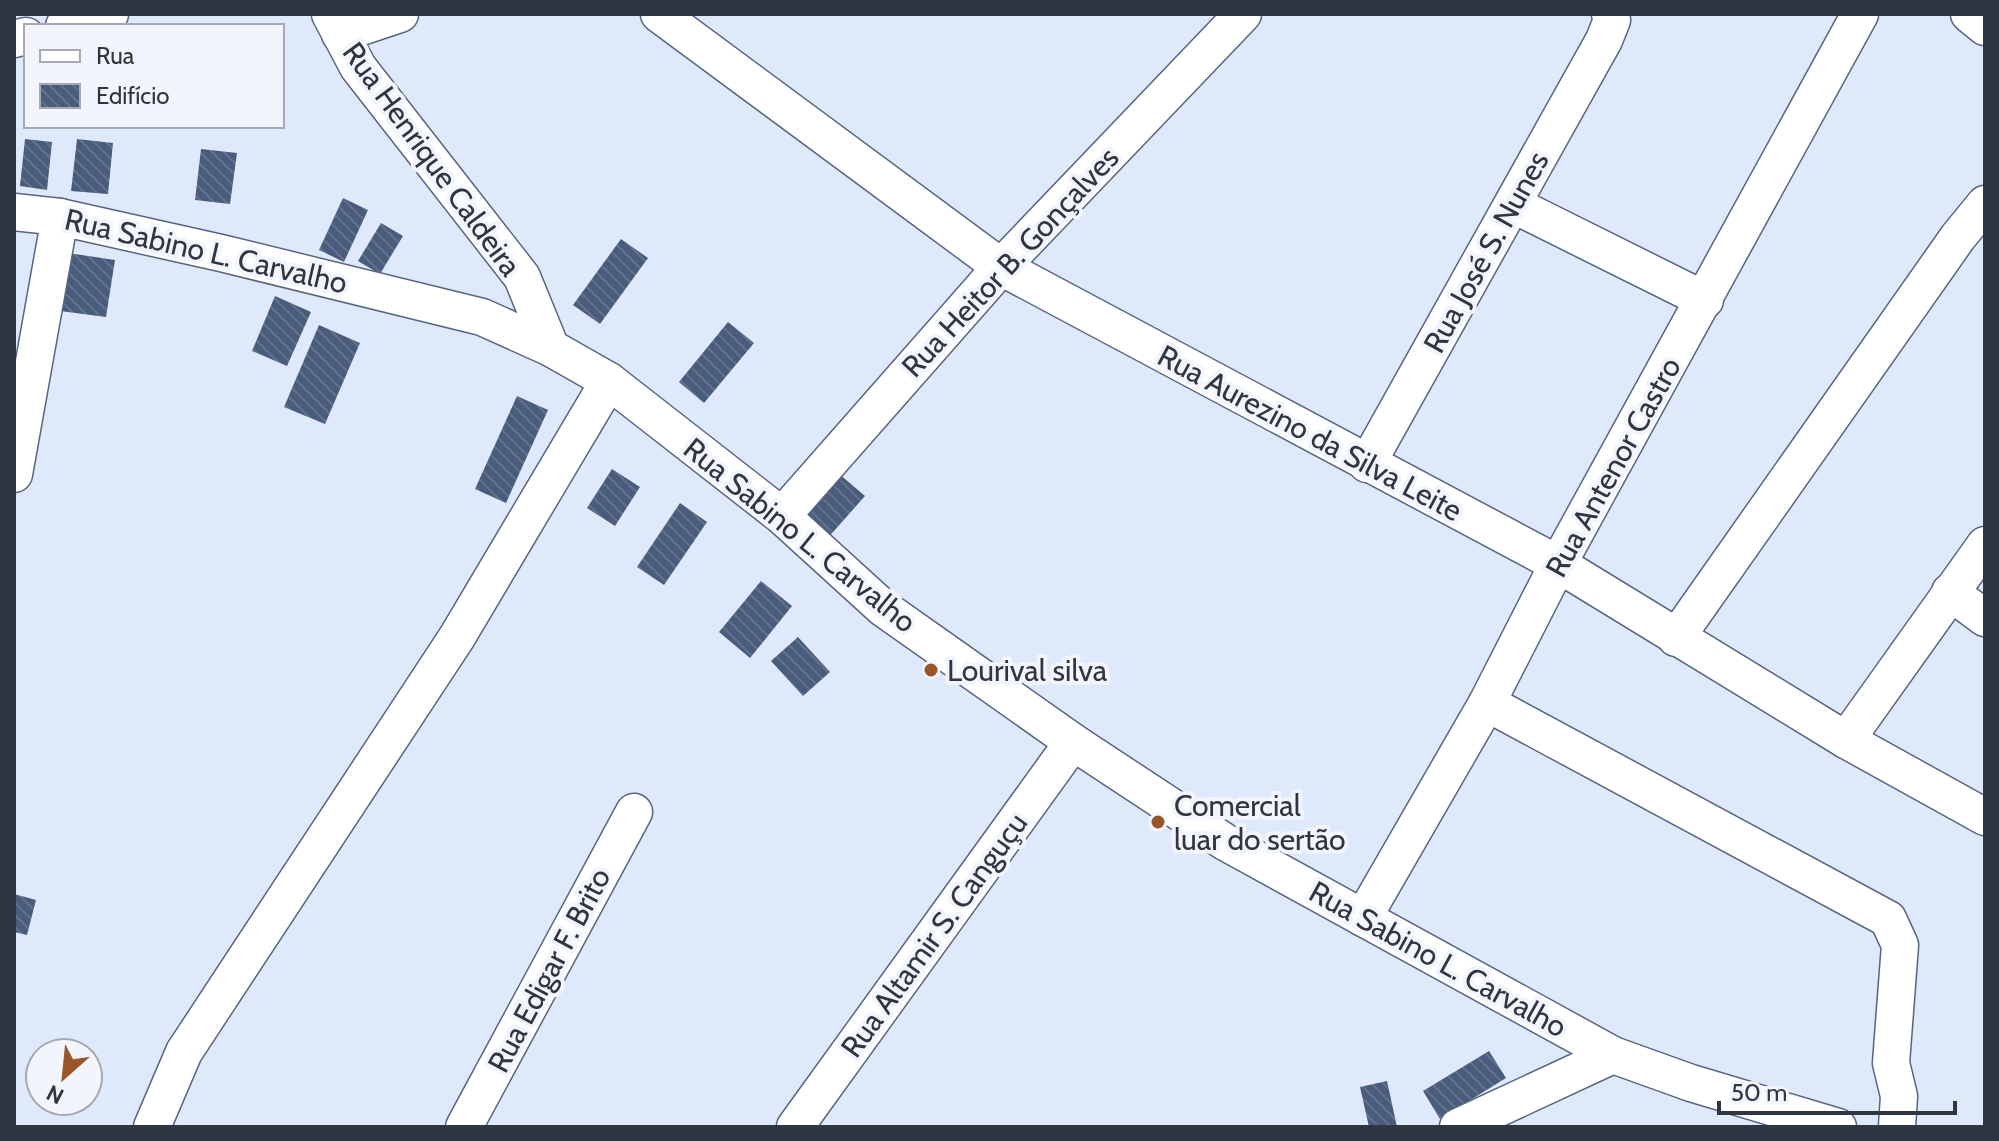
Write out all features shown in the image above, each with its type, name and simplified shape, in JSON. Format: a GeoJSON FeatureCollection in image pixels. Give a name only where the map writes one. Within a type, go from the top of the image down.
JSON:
{"type":"FeatureCollection","features":[{"type":"Feature","properties":{"kind":"street"},"geometry":{"type":"LineString","coordinates":[[72,24],[110,14]]}},
{"type":"Feature","properties":{"kind":"street"},"geometry":{"type":"LineString","coordinates":[[335,24],[400,14]]}},
{"type":"Feature","properties":{"kind":"street","name":"Rua Aurezino da Silva Leite"},"geometry":{"type":"LineString","coordinates":[[659,14],[1001,267],[1558,564],[1846,740],[1985,817]]}},
{"type":"Feature","properties":{"kind":"street","name":"Rua Heitor B. Gonçalves"},"geometry":{"type":"LineString","coordinates":[[782,516],[1001,267],[1243,14]]}},
{"type":"Feature","properties":{"kind":"street","name":"Rua Antenor Castro"},"geometry":{"type":"LineString","coordinates":[[1363,918],[1487,703],[1558,564],[1860,14]]}},
{"type":"Feature","properties":{"kind":"street"},"geometry":{"type":"LineString","coordinates":[[1969,14],[1985,27]]}},
{"type":"Feature","properties":{"kind":"street","name":"Rua Henrique Caldeira"},"geometry":{"type":"LineString","coordinates":[[335,24],[358,67],[522,277],[551,348]]}},
{"type":"Feature","properties":{"kind":"street","name":"Rua José S. Nunes"},"geometry":{"type":"LineString","coordinates":[[1367,464],[1514,205],[1607,27]]}},
{"type":"Feature","properties":{"kind":"street"},"geometry":{"type":"LineString","coordinates":[[1676,638],[1949,249],[1985,204]]}},
{"type":"Feature","properties":{"kind":"street"},"geometry":{"type":"LineString","coordinates":[[1514,205],[1705,300]]}},
{"type":"Feature","properties":{"kind":"street","name":"Rua Sabino L. Carvalho"},"geometry":{"type":"LineString","coordinates":[[14,212],[60,217],[482,317],[551,348],[609,381],[782,516],[883,608],[1073,742],[1225,842],[1613,1055],[1691,1083],[1838,1127]]}},
{"type":"Feature","properties":{"kind":"street"},"geometry":{"type":"LineString","coordinates":[[14,474],[60,217]]}},
{"type":"Feature","properties":{"kind":"street"},"geometry":{"type":"LineString","coordinates":[[152,1127],[184,1052],[457,637],[609,381]]}},
{"type":"Feature","properties":{"kind":"street"},"geometry":{"type":"LineString","coordinates":[[1846,740],[1985,545]]}},
{"type":"Feature","properties":{"kind":"street"},"geometry":{"type":"LineString","coordinates":[[1950,592],[1985,618]]}},
{"type":"Feature","properties":{"kind":"street"},"geometry":{"type":"LineString","coordinates":[[1487,703],[1888,919],[1900,945],[1891,1063],[1899,1096],[1897,1127]]}},
{"type":"Feature","properties":{"kind":"street","name":"Rua Altamir S. Canguçu"},"geometry":{"type":"LineString","coordinates":[[795,1127],[1073,742]]}},
{"type":"Feature","properties":{"kind":"street","name":"Rua Edigar F. Brito"},"geometry":{"type":"LineString","coordinates":[[464,1127],[634,812]]}},
{"type":"Feature","properties":{"kind":"street"},"geometry":{"type":"LineString","coordinates":[[1458,1127],[1613,1055]]}},
{"type":"Feature","properties":{"kind":"building"},"geometry":{"type":"Polygon","coordinates":[[[25,139],[52,142],[47,190],[20,186],[25,139]]]}},
{"type":"Feature","properties":{"kind":"building"},"geometry":{"type":"Polygon","coordinates":[[[77,139],[113,143],[108,194],[71,191],[77,139]]]}},
{"type":"Feature","properties":{"kind":"building"},"geometry":{"type":"Polygon","coordinates":[[[201,149],[237,153],[230,204],[195,200],[201,149]]]}},
{"type":"Feature","properties":{"kind":"building"},"geometry":{"type":"Polygon","coordinates":[[[343,198],[368,210],[344,262],[319,250],[343,198]]]}},
{"type":"Feature","properties":{"kind":"building"},"geometry":{"type":"Polygon","coordinates":[[[381,223],[403,236],[380,274],[358,261],[381,223]]]}},
{"type":"Feature","properties":{"kind":"building"},"geometry":{"type":"Polygon","coordinates":[[[621,239],[648,258],[600,324],[573,305],[621,239]]]}},
{"type":"Feature","properties":{"kind":"building"},"geometry":{"type":"Polygon","coordinates":[[[68,253],[115,260],[106,317],[60,311],[68,253]]]}},
{"type":"Feature","properties":{"kind":"building"},"geometry":{"type":"Polygon","coordinates":[[[275,296],[311,312],[287,366],[252,351],[275,296]]]}},
{"type":"Feature","properties":{"kind":"building"},"geometry":{"type":"Polygon","coordinates":[[[728,322],[754,343],[704,403],[679,382],[728,322]]]}},
{"type":"Feature","properties":{"kind":"building"},"geometry":{"type":"Polygon","coordinates":[[[319,325],[360,343],[325,424],[284,407],[319,325]]]}},
{"type":"Feature","properties":{"kind":"building"},"geometry":{"type":"Polygon","coordinates":[[[517,396],[548,410],[506,503],[475,489],[517,396]]]}},
{"type":"Feature","properties":{"kind":"building"},"geometry":{"type":"Polygon","coordinates":[[[612,469],[640,487],[615,526],[587,508],[612,469]]]}},
{"type":"Feature","properties":{"kind":"building"},"geometry":{"type":"Polygon","coordinates":[[[838,473],[865,496],[826,540],[799,517],[838,473]]]}},
{"type":"Feature","properties":{"kind":"building"},"geometry":{"type":"Polygon","coordinates":[[[680,503],[707,522],[664,585],[637,567],[680,503]]]}},
{"type":"Feature","properties":{"kind":"building"},"geometry":{"type":"Polygon","coordinates":[[[761,581],[792,606],[750,658],[719,632],[761,581]]]}},
{"type":"Feature","properties":{"kind":"building"},"geometry":{"type":"Polygon","coordinates":[[[798,637],[830,672],[803,696],[771,661],[798,637]]]}},
{"type":"Feature","properties":{"kind":"building"},"geometry":{"type":"Polygon","coordinates":[[[14,894],[36,900],[27,935],[14,932],[14,894]]]}},
{"type":"Feature","properties":{"kind":"building"},"geometry":{"type":"Polygon","coordinates":[[[1489,1051],[1506,1078],[1440,1119],[1423,1091],[1489,1051]]]}},
{"type":"Feature","properties":{"kind":"building"},"geometry":{"type":"Polygon","coordinates":[[[1387,1081],[1397,1127],[1369,1127],[1360,1087],[1387,1081]]]}},
{"type":"Feature","properties":{"kind":"place","name":"Lourival silva"},"geometry":{"type":"Point","coordinates":[931,670]}},
{"type":"Feature","properties":{"kind":"place","name":"Comercial luar do sertão"},"geometry":{"type":"Point","coordinates":[1158,822]}}]}
